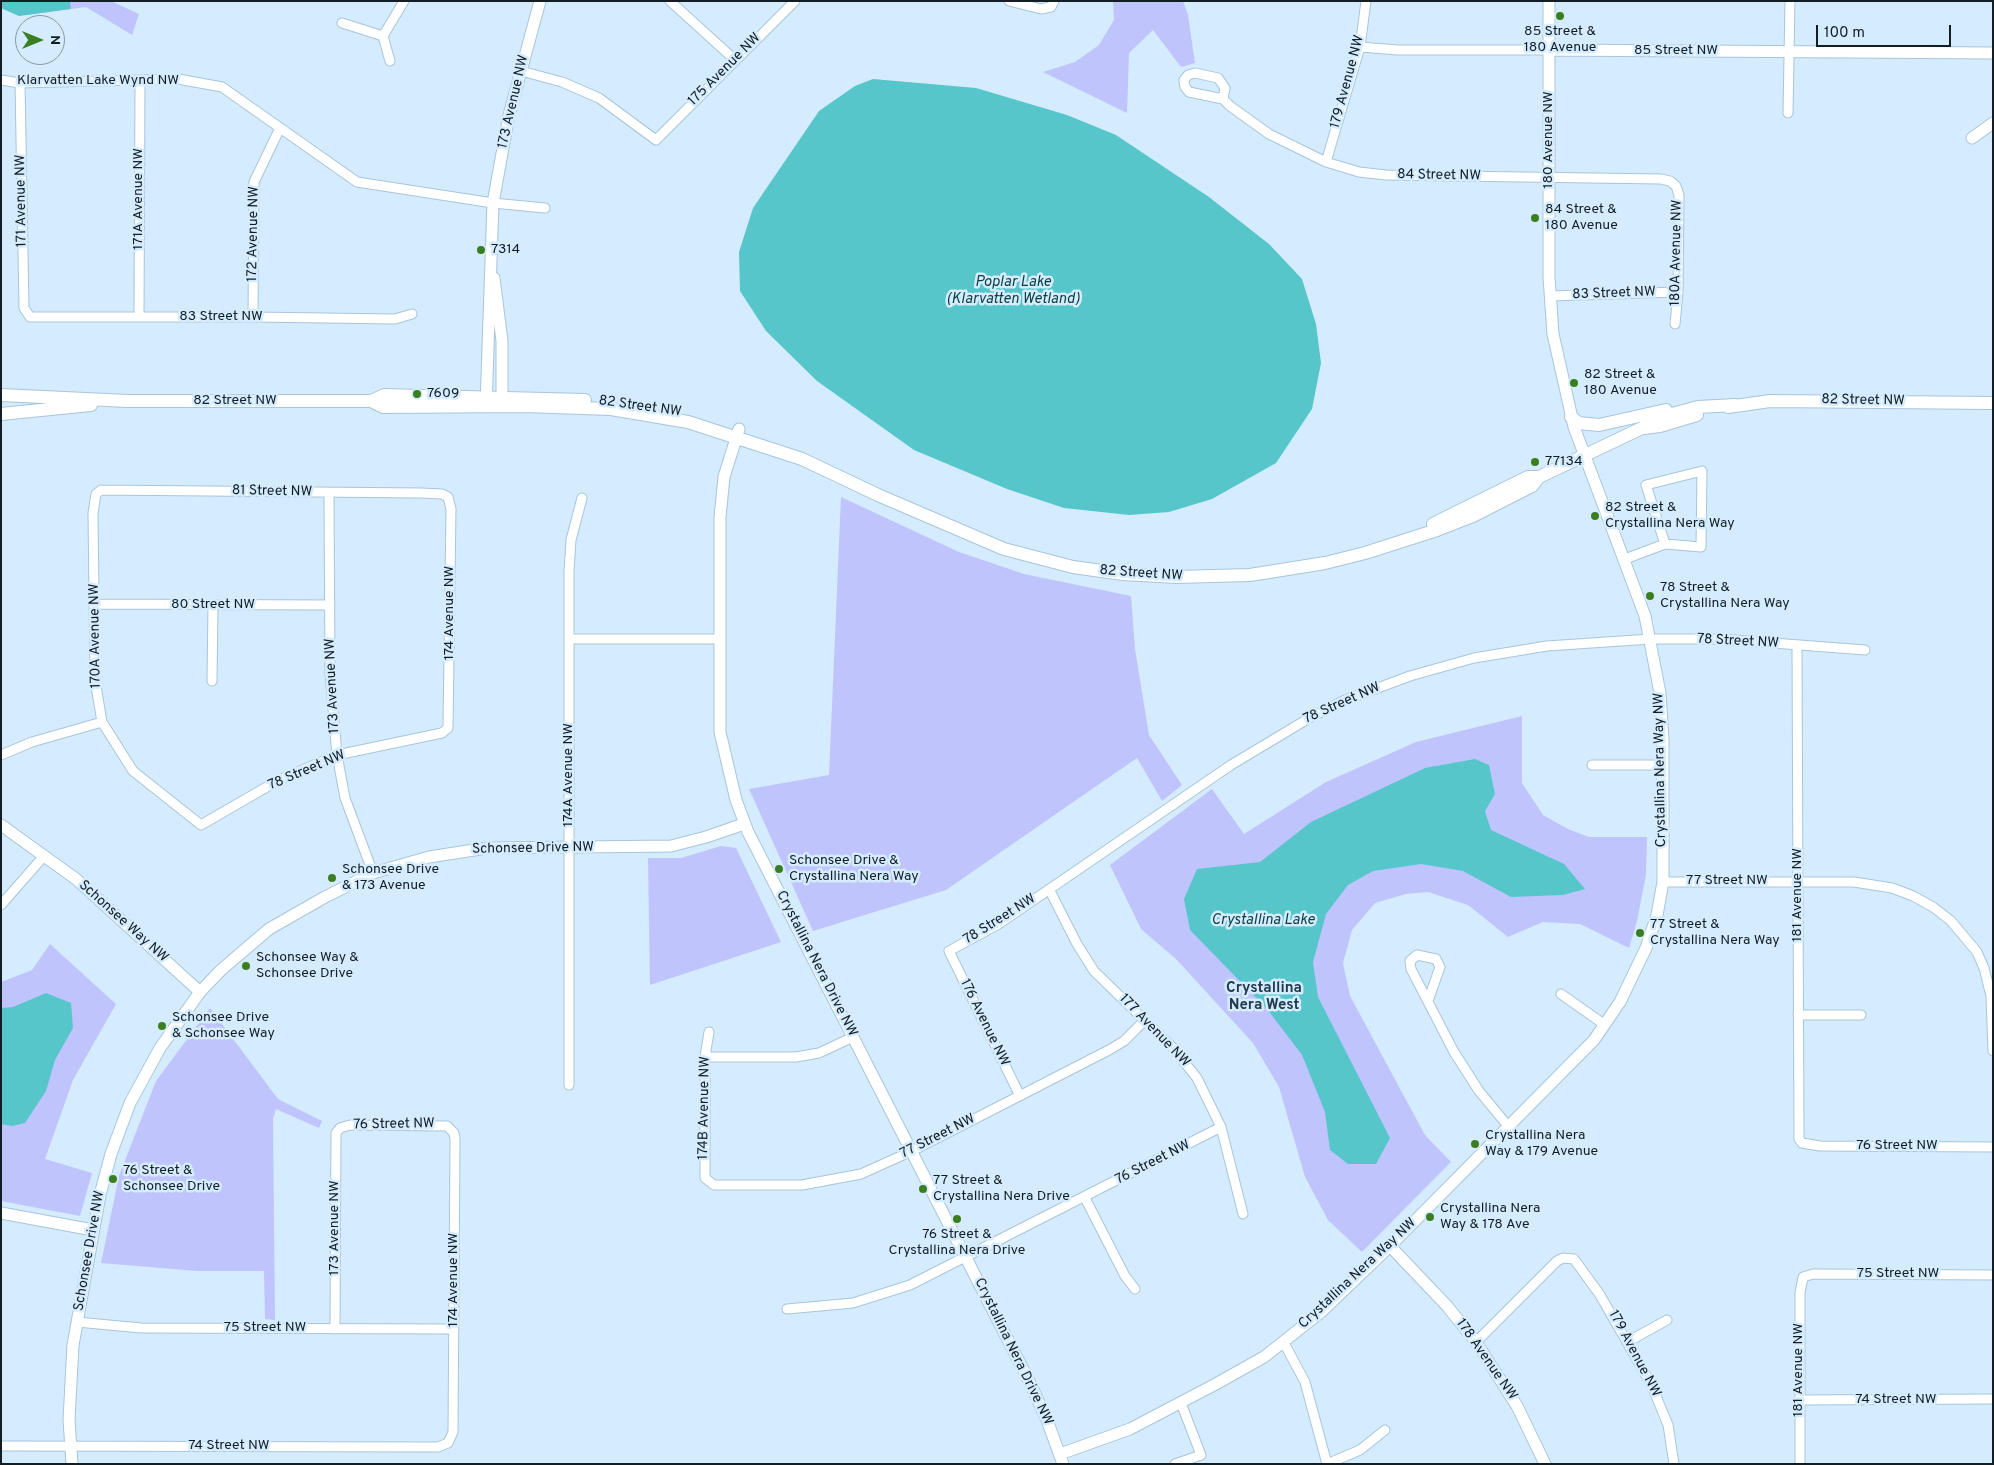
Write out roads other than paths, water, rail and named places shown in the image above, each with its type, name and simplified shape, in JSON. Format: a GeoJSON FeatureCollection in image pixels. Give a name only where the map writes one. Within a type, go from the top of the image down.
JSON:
{"type":"FeatureCollection","features":[{"type":"Feature","properties":{"kind":"main road","name":"82 Street NW"},"geometry":{"type":"LineString","coordinates":[[1,396],[128,401],[371,401],[384,395],[636,412],[738,432],[802,459],[878,495],[892,499],[1004,548],[1073,568],[1123,574],[1196,577],[1250,575],[1325,563],[1400,542],[1519,481],[1528,477],[1539,477],[1642,428],[1657,418],[1698,407],[1770,401],[1993,403]]}},
{"type":"Feature","properties":{"kind":"main road","name":"82 Street NW"},"geometry":{"type":"LineString","coordinates":[[1,414],[128,401]]}},
{"type":"Feature","properties":{"kind":"main road","name":"82 Street NW"},"geometry":{"type":"LineString","coordinates":[[1642,428],[1660,426],[1734,405]]}},
{"type":"Feature","properties":{"kind":"main road"},"geometry":{"type":"LineString","coordinates":[[1571,416],[1579,423],[1599,425],[1653,412],[1698,407]]}},
{"type":"Feature","properties":{"kind":"street"},"geometry":{"type":"LineString","coordinates":[[390,62],[383,36],[404,1]]}},
{"type":"Feature","properties":{"kind":"street","name":"173 Avenue NW"},"geometry":{"type":"LineString","coordinates":[[486,402],[493,203],[509,115],[540,1]]}},
{"type":"Feature","properties":{"kind":"street"},"geometry":{"type":"LineString","coordinates":[[670,1],[735,60]]}},
{"type":"Feature","properties":{"kind":"street","name":"175 Avenue NW"},"geometry":{"type":"LineString","coordinates":[[521,71],[562,82],[599,98],[656,140],[795,1]]}},
{"type":"Feature","properties":{"kind":"street"},"geometry":{"type":"LineString","coordinates":[[1009,1],[1034,8],[1052,4]]}},
{"type":"Feature","properties":{"kind":"street","name":"179 Avenue NW"},"geometry":{"type":"LineString","coordinates":[[1326,162],[1360,47],[1366,1]]}},
{"type":"Feature","properties":{"kind":"street","name":"180 Avenue NW"},"geometry":{"type":"LineString","coordinates":[[1549,1],[1550,296],[1558,364],[1571,416],[1584,454]]}},
{"type":"Feature","properties":{"kind":"street"},"geometry":{"type":"LineString","coordinates":[[1788,113],[1790,1]]}},
{"type":"Feature","properties":{"kind":"street"},"geometry":{"type":"LineString","coordinates":[[342,23],[383,36]]}},
{"type":"Feature","properties":{"kind":"street","name":"85 Street NW"},"geometry":{"type":"LineString","coordinates":[[1360,47],[1398,50],[1993,53]]}},
{"type":"Feature","properties":{"kind":"street","name":"Klarvatten Lake Wynd NW"},"geometry":{"type":"LineString","coordinates":[[1,80],[20,83],[178,79],[222,87],[357,182],[493,203]]}},
{"type":"Feature","properties":{"kind":"street","name":"171A Avenue NW"},"geometry":{"type":"LineString","coordinates":[[139,317],[140,80]]}},
{"type":"Feature","properties":{"kind":"street","name":"171 Avenue NW"},"geometry":{"type":"LineString","coordinates":[[20,83],[24,308],[30,317]]}},
{"type":"Feature","properties":{"kind":"street","name":"84 Street NW"},"geometry":{"type":"LineString","coordinates":[[1223,99],[1270,134],[1326,162],[1342,168],[1374,175],[1661,178],[1674,183]]}},
{"type":"Feature","properties":{"kind":"street"},"geometry":{"type":"LineString","coordinates":[[1972,138],[1993,123]]}},
{"type":"Feature","properties":{"kind":"street","name":"172 Avenue NW"},"geometry":{"type":"LineString","coordinates":[[253,317],[254,182],[280,128]]}},
{"type":"Feature","properties":{"kind":"street","name":"180A Avenue NW"},"geometry":{"type":"LineString","coordinates":[[1674,183],[1679,195],[1678,292],[1674,324]]}},
{"type":"Feature","properties":{"kind":"street"},"geometry":{"type":"LineString","coordinates":[[493,203],[545,208]]}},
{"type":"Feature","properties":{"kind":"street","name":"173 Avenue NW"},"geometry":{"type":"LineString","coordinates":[[490,248],[502,341],[502,402]]}},
{"type":"Feature","properties":{"kind":"street","name":"83 Street NW"},"geometry":{"type":"LineString","coordinates":[[1550,296],[1678,292]]}},
{"type":"Feature","properties":{"kind":"street","name":"83 Street NW"},"geometry":{"type":"LineString","coordinates":[[30,317],[253,317],[395,320],[412,314]]}},
{"type":"Feature","properties":{"kind":"street","name":"Crystallina Nera Drive NW"},"geometry":{"type":"LineString","coordinates":[[738,432],[721,498],[720,732],[730,779],[744,824],[1033,1389],[1062,1459]]}},
{"type":"Feature","properties":{"kind":"street","name":"Crystallina Nera Way NW"},"geometry":{"type":"LineString","coordinates":[[1062,1459],[1130,1429],[1264,1357],[1321,1312],[1390,1246],[1579,1056],[1605,1025],[1633,978],[1657,915],[1663,882],[1663,765],[1660,693],[1651,639],[1625,559],[1584,454]]}},
{"type":"Feature","properties":{"kind":"street"},"geometry":{"type":"LineString","coordinates":[[1625,559],[1665,544],[1701,547],[1702,471],[1646,485],[1665,544]]}},
{"type":"Feature","properties":{"kind":"street","name":"81 Street NW"},"geometry":{"type":"LineString","coordinates":[[96,494],[102,490],[428,493],[442,494],[448,497]]}},
{"type":"Feature","properties":{"kind":"street","name":"173 Avenue NW"},"geometry":{"type":"LineString","coordinates":[[328,493],[330,674],[337,755],[346,798],[373,873]]}},
{"type":"Feature","properties":{"kind":"street","name":"170A Avenue NW"},"geometry":{"type":"LineString","coordinates":[[96,494],[93,513],[95,680],[102,722],[132,771],[201,825]]}},
{"type":"Feature","properties":{"kind":"street","name":"174 Avenue NW"},"geometry":{"type":"LineString","coordinates":[[448,497],[451,510],[448,728]]}},
{"type":"Feature","properties":{"kind":"street","name":"174A Avenue NW"},"geometry":{"type":"LineString","coordinates":[[569,1085],[569,558],[574,527],[582,498]]}},
{"type":"Feature","properties":{"kind":"street","name":"80 Street NW"},"geometry":{"type":"LineString","coordinates":[[95,604],[330,605]]}},
{"type":"Feature","properties":{"kind":"street"},"geometry":{"type":"LineString","coordinates":[[212,681],[213,605]]}},
{"type":"Feature","properties":{"kind":"street"},"geometry":{"type":"LineString","coordinates":[[569,639],[719,639]]}},
{"type":"Feature","properties":{"kind":"street","name":"78 Street NW"},"geometry":{"type":"LineString","coordinates":[[949,951],[997,925],[1239,760],[1311,717],[1343,701],[1410,676],[1474,658],[1547,646],[1651,639],[1721,639],[1865,650]]}},
{"type":"Feature","properties":{"kind":"street","name":"181 Avenue NW"},"geometry":{"type":"LineString","coordinates":[[1797,646],[1799,881],[1797,1132],[1802,1143]]}},
{"type":"Feature","properties":{"kind":"street"},"geometry":{"type":"LineString","coordinates":[[1,755],[32,742],[102,722]]}},
{"type":"Feature","properties":{"kind":"street","name":"78 Street NW"},"geometry":{"type":"LineString","coordinates":[[201,825],[277,781],[337,755],[442,733],[448,728]]}},
{"type":"Feature","properties":{"kind":"street"},"geometry":{"type":"LineString","coordinates":[[1592,765],[1663,765]]}},
{"type":"Feature","properties":{"kind":"street","name":"Schonsee Drive NW"},"geometry":{"type":"LineString","coordinates":[[72,1464],[70,1446],[71,1371],[77,1322],[93,1230],[111,1154],[130,1103],[160,1048],[200,992],[221,970],[269,929],[325,897],[373,873],[430,857],[465,850],[508,847],[671,846],[744,824]]}},
{"type":"Feature","properties":{"kind":"street","name":"Schonsee Way NW"},"geometry":{"type":"LineString","coordinates":[[1,825],[97,897],[200,992]]}},
{"type":"Feature","properties":{"kind":"street"},"geometry":{"type":"LineString","coordinates":[[1,905],[44,856]]}},
{"type":"Feature","properties":{"kind":"street","name":"77 Street NW"},"geometry":{"type":"LineString","coordinates":[[1663,882],[1799,881],[1872,884],[1913,896],[1951,920],[1977,952],[1984,968],[1991,996],[1993,1052]]}},
{"type":"Feature","properties":{"kind":"street","name":"177 Avenue NW"},"geometry":{"type":"LineString","coordinates":[[1049,889],[1077,944],[1094,971],[1186,1062],[1208,1097],[1221,1127],[1243,1214]]}},
{"type":"Feature","properties":{"kind":"street","name":"176 Avenue NW"},"geometry":{"type":"LineString","coordinates":[[949,951],[1020,1096]]}},
{"type":"Feature","properties":{"kind":"street"},"geometry":{"type":"LineString","coordinates":[[1428,1001],[1438,978],[1440,967],[1436,960],[1417,955],[1411,958],[1409,964],[1428,1001],[1466,1073],[1508,1126]]}},
{"type":"Feature","properties":{"kind":"street"},"geometry":{"type":"LineString","coordinates":[[1561,994],[1605,1025]]}},
{"type":"Feature","properties":{"kind":"street"},"geometry":{"type":"LineString","coordinates":[[1798,1015],[1861,1015]]}},
{"type":"Feature","properties":{"kind":"street","name":"77 Street NW"},"geometry":{"type":"LineString","coordinates":[[709,1182],[721,1186],[815,1184],[861,1174],[912,1151],[1109,1050],[1124,1041],[1145,1020]]}},
{"type":"Feature","properties":{"kind":"street","name":"174B Avenue NW"},"geometry":{"type":"LineString","coordinates":[[709,1182],[704,1173],[705,1057],[710,1032]]}},
{"type":"Feature","properties":{"kind":"street"},"geometry":{"type":"LineString","coordinates":[[705,1057],[796,1057],[819,1053],[853,1037]]}},
{"type":"Feature","properties":{"kind":"street","name":"76 Street NW"},"geometry":{"type":"LineString","coordinates":[[340,1128],[350,1125],[448,1126]]}},
{"type":"Feature","properties":{"kind":"street","name":"174 Avenue NW"},"geometry":{"type":"LineString","coordinates":[[448,1126],[454,1133],[455,1139],[452,1437]]}},
{"type":"Feature","properties":{"kind":"street","name":"76 Street NW"},"geometry":{"type":"LineString","coordinates":[[787,1309],[853,1303],[910,1285],[1085,1198],[1221,1127]]}},
{"type":"Feature","properties":{"kind":"street","name":"173 Avenue NW"},"geometry":{"type":"LineString","coordinates":[[335,1329],[334,1138],[340,1128]]}},
{"type":"Feature","properties":{"kind":"street","name":"76 Street NW"},"geometry":{"type":"LineString","coordinates":[[1802,1143],[1820,1146],[1993,1147]]}},
{"type":"Feature","properties":{"kind":"street"},"geometry":{"type":"LineString","coordinates":[[1085,1198],[1125,1276],[1135,1289]]}},
{"type":"Feature","properties":{"kind":"street"},"geometry":{"type":"LineString","coordinates":[[1,1213],[93,1230]]}},
{"type":"Feature","properties":{"kind":"street","name":"178 Avenue NW"},"geometry":{"type":"LineString","coordinates":[[1390,1246],[1447,1306],[1476,1342],[1517,1406],[1545,1464]]}},
{"type":"Feature","properties":{"kind":"street","name":"179 Avenue NW"},"geometry":{"type":"LineString","coordinates":[[1476,1342],[1557,1261],[1569,1258],[1574,1260],[1584,1270],[1629,1341],[1654,1390],[1668,1425],[1674,1464]]}},
{"type":"Feature","properties":{"kind":"street","name":"75 Street NW"},"geometry":{"type":"LineString","coordinates":[[1803,1277],[1813,1274],[1993,1275]]}},
{"type":"Feature","properties":{"kind":"street","name":"181 Avenue NW"},"geometry":{"type":"LineString","coordinates":[[1800,1464],[1800,1292],[1803,1277]]}},
{"type":"Feature","properties":{"kind":"street"},"geometry":{"type":"LineString","coordinates":[[1629,1341],[1667,1320]]}},
{"type":"Feature","properties":{"kind":"street","name":"75 Street NW"},"geometry":{"type":"LineString","coordinates":[[77,1322],[134,1328],[454,1329]]}},
{"type":"Feature","properties":{"kind":"street"},"geometry":{"type":"LineString","coordinates":[[1284,1343],[1304,1382],[1327,1464],[1360,1450],[1385,1430]]}},
{"type":"Feature","properties":{"kind":"street","name":"74 Street NW"},"geometry":{"type":"LineString","coordinates":[[1799,1400],[1993,1399]]}},
{"type":"Feature","properties":{"kind":"street"},"geometry":{"type":"LineString","coordinates":[[1175,1464],[1201,1455],[1181,1403]]}},
{"type":"Feature","properties":{"kind":"street","name":"74 Street NW"},"geometry":{"type":"LineString","coordinates":[[1,1446],[438,1446],[448,1443],[452,1437]]}},
{"type":"Feature","properties":{"kind":"water"},"geometry":{"type":"Polygon","coordinates":[[[1,1],[70,1],[71,9],[17,15],[1,8],[1,1]]]}},
{"type":"Feature","properties":{"kind":"water","name":"Poplar Lake (Klarvatten Wetland)"},"geometry":{"type":"Polygon","coordinates":[[[873,79],[976,88],[1067,115],[1116,135],[1209,197],[1269,244],[1302,279],[1316,324],[1321,363],[1312,409],[1276,463],[1212,499],[1169,512],[1129,515],[1064,508],[1007,489],[914,450],[817,381],[766,331],[740,291],[739,252],[753,208],[819,111],[855,86],[873,79]]]}},
{"type":"Feature","properties":{"kind":"water","name":"Crystallina Lake"},"geometry":{"type":"Polygon","coordinates":[[[1475,759],[1489,765],[1495,794],[1485,811],[1491,830],[1564,864],[1585,889],[1563,895],[1511,897],[1463,871],[1421,864],[1373,871],[1348,885],[1326,914],[1313,962],[1318,997],[1390,1138],[1376,1164],[1348,1164],[1330,1150],[1325,1112],[1302,1055],[1267,1009],[1190,930],[1184,899],[1197,869],[1260,862],[1311,822],[1425,768],[1475,759]]]}},
{"type":"Feature","properties":{"kind":"water"},"geometry":{"type":"Polygon","coordinates":[[[46,993],[71,1003],[73,1028],[55,1060],[46,1091],[25,1123],[12,1126],[1,1124],[1,1008],[13,1007],[46,993]]]}},
{"type":"Feature","properties":{"kind":"place","name":"85 Street & 180 Avenue"},"geometry":{"type":"Point","coordinates":[1560,16]}},
{"type":"Feature","properties":{"kind":"place","name":"84 Street & 180 Avenue"},"geometry":{"type":"Point","coordinates":[1535,218]}},
{"type":"Feature","properties":{"kind":"place","name":"7314"},"geometry":{"type":"Point","coordinates":[481,250]}},
{"type":"Feature","properties":{"kind":"place","name":"82 Street & 180 Avenue"},"geometry":{"type":"Point","coordinates":[1574,383]}},
{"type":"Feature","properties":{"kind":"place","name":"7609"},"geometry":{"type":"Point","coordinates":[417,394]}},
{"type":"Feature","properties":{"kind":"place","name":"77134"},"geometry":{"type":"Point","coordinates":[1535,462]}},
{"type":"Feature","properties":{"kind":"place","name":"82 Street & Crystallina Nera Way"},"geometry":{"type":"Point","coordinates":[1595,516]}},
{"type":"Feature","properties":{"kind":"place","name":"78 Street & Crystallina Nera Way"},"geometry":{"type":"Point","coordinates":[1650,596]}},
{"type":"Feature","properties":{"kind":"place","name":"Schonsee Drive & Crystallina Nera Way"},"geometry":{"type":"Point","coordinates":[779,869]}},
{"type":"Feature","properties":{"kind":"place","name":"Schonsee Drive & 173 Avenue"},"geometry":{"type":"Point","coordinates":[332,878]}},
{"type":"Feature","properties":{"kind":"place","name":"77 Street & Crystallina Nera Way"},"geometry":{"type":"Point","coordinates":[1640,933]}},
{"type":"Feature","properties":{"kind":"place","name":"Schonsee Way & Schonsee Drive"},"geometry":{"type":"Point","coordinates":[246,966]}},
{"type":"Feature","properties":{"kind":"place","name":"Schonsee Drive & Schonsee Way"},"geometry":{"type":"Point","coordinates":[162,1026]}},
{"type":"Feature","properties":{"kind":"place","name":"Crystallina Nera Way & 179 Avenue"},"geometry":{"type":"Point","coordinates":[1475,1144]}},
{"type":"Feature","properties":{"kind":"place","name":"76 Street & Schonsee Drive"},"geometry":{"type":"Point","coordinates":[113,1179]}},
{"type":"Feature","properties":{"kind":"place","name":"77 Street & Crystallina Nera Drive"},"geometry":{"type":"Point","coordinates":[923,1189]}},
{"type":"Feature","properties":{"kind":"place","name":"Crystallina Nera Way & 178 Ave"},"geometry":{"type":"Point","coordinates":[1430,1217]}},
{"type":"Feature","properties":{"kind":"place","name":"76 Street & Crystallina Nera Drive"},"geometry":{"type":"Point","coordinates":[957,1219]}},
{"type":"Feature","properties":{"kind":"district","name":"Crystallina Nera West"},"geometry":{"type":"Point","coordinates":[1264,998]}}]}
